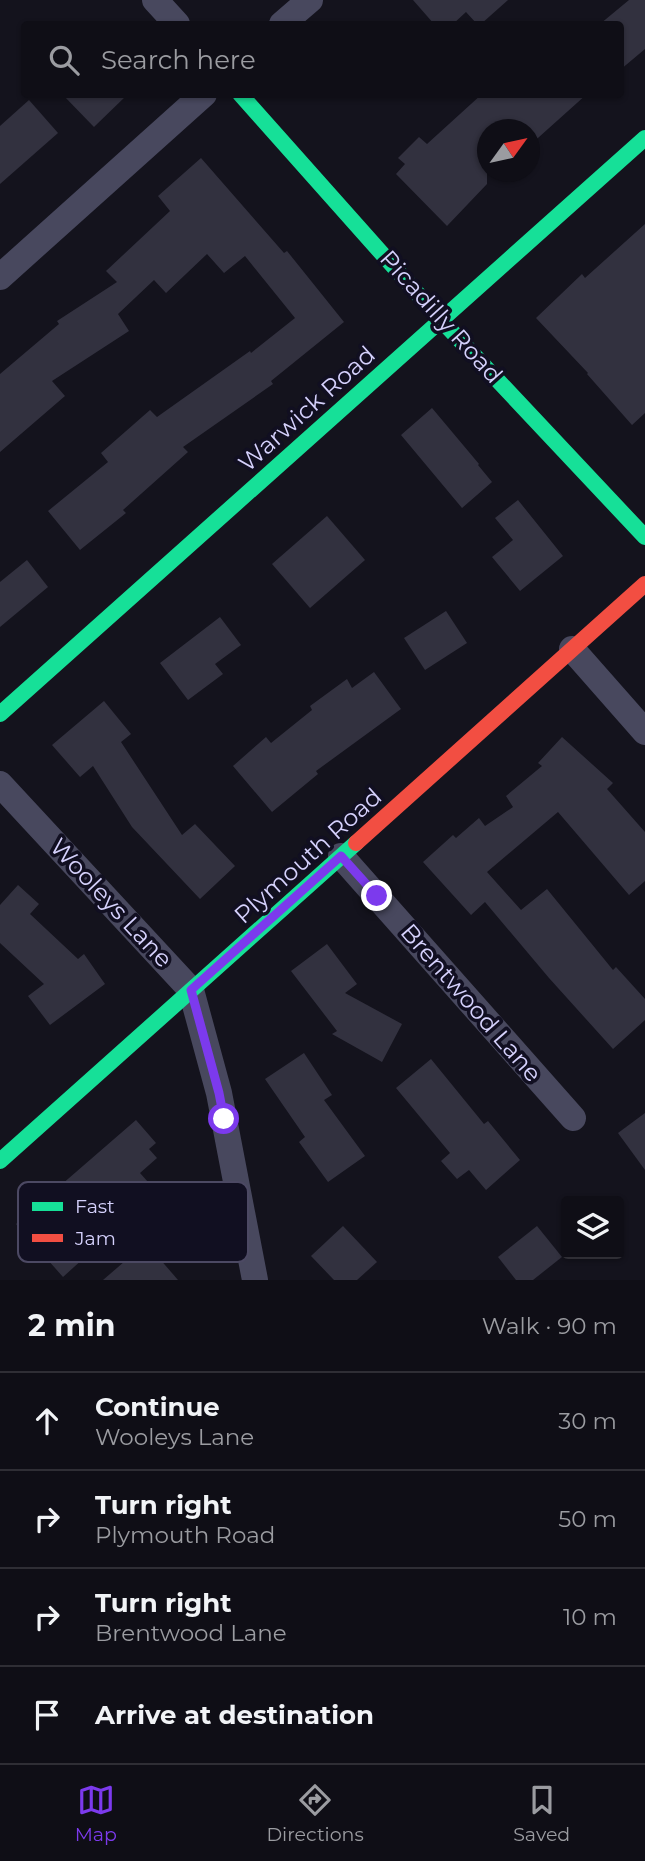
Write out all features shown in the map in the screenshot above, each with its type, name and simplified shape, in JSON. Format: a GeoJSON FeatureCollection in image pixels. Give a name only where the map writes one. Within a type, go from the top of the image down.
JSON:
{"type":"FeatureCollection","features":[{"type":"Feature","properties":{"kind":"street"},"geometry":{"type":"LineString","coordinates":[[155,0],[174,21]]}},
{"type":"Feature","properties":{"kind":"street"},"geometry":{"type":"LineString","coordinates":[[286,21],[310,0]]}},
{"type":"Feature","properties":{"kind":"street"},"geometry":{"type":"LineString","coordinates":[[0,277],[200,98]]}},
{"type":"Feature","properties":{"kind":"street","name":"Picadilly Road"},"geometry":{"type":"LineString","coordinates":[[244,98],[441,320],[645,537]]}},
{"type":"Feature","properties":{"kind":"street","name":"Warwick Road"},"geometry":{"type":"LineString","coordinates":[[0,714],[645,138]]}},
{"type":"Feature","properties":{"kind":"street","name":"Plymouth Road"},"geometry":{"type":"LineString","coordinates":[[0,1161],[645,584]]}},
{"type":"Feature","properties":{"kind":"street"},"geometry":{"type":"LineString","coordinates":[[572,649],[645,732]]}},
{"type":"Feature","properties":{"kind":"street","name":"Wooleys Lane"},"geometry":{"type":"LineString","coordinates":[[0,783],[191,990],[219,1093],[236,1182]]}},
{"type":"Feature","properties":{"kind":"street","name":"Brentwood Lane"},"geometry":{"type":"LineString","coordinates":[[341,856],[573,1118]]}},
{"type":"Feature","properties":{"kind":"street","name":"Wooleys Lane"},"geometry":{"type":"LineString","coordinates":[[248,1244],[255,1280]]}},
{"type":"Feature","properties":{"kind":"building"},"geometry":{"type":"Polygon","coordinates":[[[413,0],[508,0],[484,21],[474,21],[466,12],[456,21],[431,21],[413,0]]]}},
{"type":"Feature","properties":{"kind":"building"},"geometry":{"type":"Polygon","coordinates":[[[629,0],[645,0],[645,49],[624,67],[624,21],[604,21],[629,0]]]}},
{"type":"Feature","properties":{"kind":"building"},"geometry":{"type":"Polygon","coordinates":[[[66,98],[124,98],[94,127],[66,98]]]}},
{"type":"Feature","properties":{"kind":"building"},"geometry":{"type":"Polygon","coordinates":[[[478,98],[583,98],[540,136],[540,119],[477,119],[477,182],[487,184],[447,226],[396,174],[405,164],[398,158],[419,137],[427,144],[478,98]]]}},
{"type":"Feature","properties":{"kind":"building"},"geometry":{"type":"Polygon","coordinates":[[[29,100],[58,133],[0,184],[0,126],[29,100]]]}},
{"type":"Feature","properties":{"kind":"building"},"geometry":{"type":"Polygon","coordinates":[[[201,158],[284,253],[287,251],[344,322],[271,381],[273,384],[183,447],[188,452],[123,510],[126,513],[80,550],[48,511],[108,462],[101,453],[150,410],[157,417],[250,351],[251,353],[295,318],[245,256],[224,273],[207,254],[166,293],[154,280],[118,314],[129,331],[52,381],[65,396],[0,452],[0,374],[59,324],[57,321],[117,282],[106,271],[170,211],[158,196],[201,158]]]}},
{"type":"Feature","properties":{"kind":"building"},"geometry":{"type":"Polygon","coordinates":[[[645,224],[645,413],[632,425],[536,318],[582,274],[585,278],[645,224]]]}},
{"type":"Feature","properties":{"kind":"building"},"geometry":{"type":"Polygon","coordinates":[[[432,408],[492,482],[462,508],[401,435],[432,408]]]}},
{"type":"Feature","properties":{"kind":"building"},"geometry":{"type":"Polygon","coordinates":[[[518,500],[563,556],[520,591],[492,557],[513,540],[495,518],[518,500]]]}},
{"type":"Feature","properties":{"kind":"building"},"geometry":{"type":"Polygon","coordinates":[[[327,516],[365,560],[310,608],[272,564],[327,516]]]}},
{"type":"Feature","properties":{"kind":"building"},"geometry":{"type":"Polygon","coordinates":[[[27,560],[48,587],[0,627],[0,582],[27,560]]]}},
{"type":"Feature","properties":{"kind":"building"},"geometry":{"type":"Polygon","coordinates":[[[446,611],[467,643],[425,670],[404,638],[446,611]]]}},
{"type":"Feature","properties":{"kind":"building"},"geometry":{"type":"Polygon","coordinates":[[[220,617],[241,645],[215,664],[223,674],[188,700],[160,663],[220,617]]]}},
{"type":"Feature","properties":{"kind":"building"},"geometry":{"type":"Polygon","coordinates":[[[374,672],[401,709],[316,771],[318,774],[272,812],[233,766],[266,737],[271,743],[312,710],[310,706],[347,679],[352,688],[374,672]]]}},
{"type":"Feature","properties":{"kind":"building"},"geometry":{"type":"Polygon","coordinates":[[[104,701],[131,734],[121,742],[182,835],[195,824],[235,866],[200,899],[132,827],[93,766],[80,777],[52,745],[104,701]]]}},
{"type":"Feature","properties":{"kind":"building"},"geometry":{"type":"Polygon","coordinates":[[[562,737],[613,783],[607,789],[645,832],[645,881],[629,895],[558,812],[487,872],[521,910],[547,889],[613,970],[616,967],[645,999],[645,1020],[613,1049],[485,902],[471,915],[423,862],[453,835],[456,838],[479,818],[485,826],[513,807],[506,796],[542,766],[538,763],[562,737]]]}},
{"type":"Feature","properties":{"kind":"building"},"geometry":{"type":"Polygon","coordinates":[[[18,885],[39,904],[30,914],[78,959],[84,954],[105,984],[50,1025],[28,996],[44,984],[0,943],[0,905],[18,885]]]}},
{"type":"Feature","properties":{"kind":"building"},"geometry":{"type":"Polygon","coordinates":[[[327,944],[357,984],[345,993],[402,1024],[382,1062],[332,1034],[337,1031],[291,971],[327,944]]]}},
{"type":"Feature","properties":{"kind":"building"},"geometry":{"type":"Polygon","coordinates":[[[304,1053],[332,1095],[324,1100],[365,1156],[328,1182],[299,1142],[305,1137],[265,1079],[304,1053]]]}},
{"type":"Feature","properties":{"kind":"building"},"geometry":{"type":"Polygon","coordinates":[[[431,1059],[484,1124],[488,1121],[520,1160],[486,1190],[469,1170],[457,1179],[441,1161],[450,1153],[396,1088],[431,1059]]]}},
{"type":"Feature","properties":{"kind":"building"},"geometry":{"type":"Polygon","coordinates":[[[645,1113],[645,1170],[618,1133],[645,1113]]]}},
{"type":"Feature","properties":{"kind":"building"},"geometry":{"type":"Polygon","coordinates":[[[136,1120],[156,1143],[149,1149],[157,1158],[140,1173],[148,1182],[64,1182],[136,1120]]]}},
{"type":"Feature","properties":{"kind":"building"},"geometry":{"type":"Polygon","coordinates":[[[343,1226],[377,1262],[357,1280],[334,1280],[311,1256],[343,1226]]]}},
{"type":"Feature","properties":{"kind":"building"},"geometry":{"type":"Polygon","coordinates":[[[537,1226],[561,1256],[533,1280],[516,1280],[498,1257],[537,1226]]]}},
{"type":"Feature","properties":{"kind":"building"},"geometry":{"type":"Polygon","coordinates":[[[50,1262],[80,1262],[63,1277],[50,1262]]]}},
{"type":"Feature","properties":{"kind":"building"},"geometry":{"type":"Polygon","coordinates":[[[124,1262],[162,1262],[178,1280],[103,1280],[124,1262]]]}},
{"type":"Feature","properties":{"kind":"traffic: fast"},"geometry":{"type":"LineString","coordinates":[[244,98],[441,320],[645,537]]}},
{"type":"Feature","properties":{"kind":"traffic: fast"},"geometry":{"type":"LineString","coordinates":[[0,714],[645,138]]}},
{"type":"Feature","properties":{"kind":"traffic: fast"},"geometry":{"type":"LineString","coordinates":[[0,1161],[356,843]]}},
{"type":"Feature","properties":{"kind":"traffic: jam"},"geometry":{"type":"LineString","coordinates":[[356,843],[645,584]]}},
{"type":"Feature","properties":{"kind":"route"},"geometry":{"type":"LineString","coordinates":[[224,1119],[191,990],[341,856],[377,896]]}}]}
